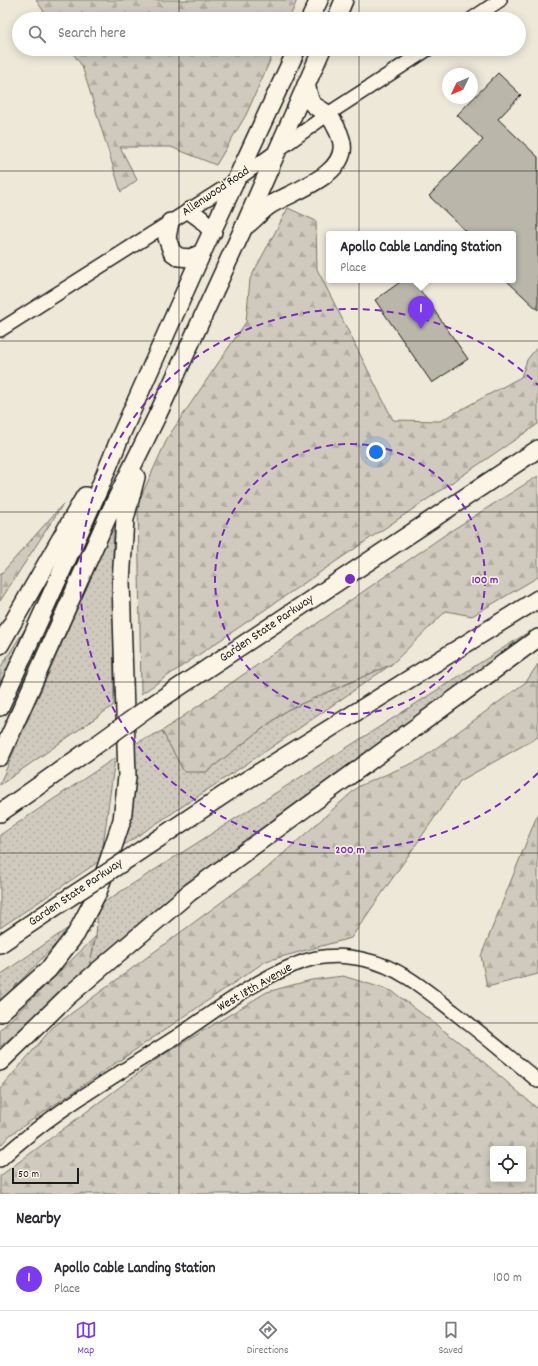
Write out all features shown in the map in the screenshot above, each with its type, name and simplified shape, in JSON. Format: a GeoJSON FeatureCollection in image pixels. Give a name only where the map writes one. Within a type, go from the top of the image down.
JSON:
{"type":"FeatureCollection","features":[{"type":"Feature","properties":{"kind":"highway"},"geometry":{"type":"LineString","coordinates":[[313,12],[319,0]]}},
{"type":"Feature","properties":{"kind":"highway"},"geometry":{"type":"LineString","coordinates":[[339,12],[344,0]]}},
{"type":"Feature","properties":{"kind":"highway"},"geometry":{"type":"LineString","coordinates":[[0,707],[99,489],[121,435],[202,253],[294,56]]}},
{"type":"Feature","properties":{"kind":"highway"},"geometry":{"type":"LineString","coordinates":[[0,757],[109,514],[158,414],[243,229],[319,56]]}},
{"type":"Feature","properties":{"kind":"highway"},"geometry":{"type":"LineString","coordinates":[[243,229],[269,205],[318,180],[335,165],[340,158],[342,145],[341,138],[328,114],[319,110],[311,102],[306,85]]}},
{"type":"Feature","properties":{"kind":"highway"},"geometry":{"type":"LineString","coordinates":[[190,211],[201,219],[213,232]]}},
{"type":"Feature","properties":{"kind":"highway"},"geometry":{"type":"LineString","coordinates":[[170,222],[167,238],[172,252],[179,258],[190,258],[202,253]]}},
{"type":"Feature","properties":{"kind":"highway"},"geometry":{"type":"LineString","coordinates":[[0,1013],[48,970],[76,934],[98,892],[122,820],[127,778],[120,614],[124,530],[133,486],[158,414]]}},
{"type":"Feature","properties":{"kind":"highway"},"geometry":{"type":"LineString","coordinates":[[0,645],[121,435]]}},
{"type":"Feature","properties":{"kind":"highway","name":"Garden State Parkway"},"geometry":{"type":"LineString","coordinates":[[0,813],[150,707],[538,449]]}},
{"type":"Feature","properties":{"kind":"highway","name":"Garden State Parkway"},"geometry":{"type":"LineString","coordinates":[[0,944],[234,788],[538,599]]}},
{"type":"Feature","properties":{"kind":"highway"},"geometry":{"type":"LineString","coordinates":[[0,1062],[66,998],[189,893],[538,638]]}},
{"type":"Feature","properties":{"kind":"street"},"geometry":{"type":"LineString","coordinates":[[482,12],[500,0]]}},
{"type":"Feature","properties":{"kind":"street","name":"Allenwood Road"},"geometry":{"type":"LineString","coordinates":[[0,330],[235,182],[328,114],[417,56]]}},
{"type":"Feature","properties":{"kind":"street","name":"West 18th Avenue"},"geometry":{"type":"LineString","coordinates":[[0,1160],[24,1138],[66,1108],[240,994],[271,975],[288,967],[318,958],[342,956],[367,960],[392,968],[409,978],[478,1031],[538,1081]]}},
{"type":"Feature","properties":{"kind":"green space"},"geometry":{"type":"Polygon","coordinates":[[[36,0],[297,0],[292,12],[44,12],[36,0]]]}},
{"type":"Feature","properties":{"kind":"green space"},"geometry":{"type":"Polygon","coordinates":[[[75,56],[272,56],[246,115],[216,165],[171,147],[120,147],[137,180],[121,192],[82,66],[75,56]]]}},
{"type":"Feature","properties":{"kind":"green space"},"geometry":{"type":"Polygon","coordinates":[[[288,208],[316,221],[317,269],[393,420],[440,421],[521,377],[527,360],[538,346],[538,424],[141,694],[138,503],[168,437],[246,322],[250,279],[288,208]]]}},
{"type":"Feature","properties":{"kind":"green space"},"geometry":{"type":"Polygon","coordinates":[[[538,476],[538,577],[472,616],[446,611],[392,664],[287,710],[206,772],[184,772],[162,731],[449,532],[538,476]]]}},
{"type":"Feature","properties":{"kind":"green space"},"geometry":{"type":"Polygon","coordinates":[[[63,504],[0,601],[0,575],[63,504]]]}},
{"type":"Feature","properties":{"kind":"green space"},"geometry":{"type":"Polygon","coordinates":[[[113,528],[114,705],[0,785],[0,783],[113,528]]]}},
{"type":"Feature","properties":{"kind":"green space"},"geometry":{"type":"Polygon","coordinates":[[[25,629],[0,685],[0,668],[25,629]]]}},
{"type":"Feature","properties":{"kind":"green space"},"geometry":{"type":"Polygon","coordinates":[[[530,631],[88,970],[96,936],[98,906],[530,631]]]}},
{"type":"Feature","properties":{"kind":"green space"},"geometry":{"type":"Polygon","coordinates":[[[392,664],[272,747],[121,847],[132,745],[162,731],[184,771],[206,772],[287,710],[392,664]]]}},
{"type":"Feature","properties":{"kind":"green space"},"geometry":{"type":"Polygon","coordinates":[[[538,664],[538,737],[460,781],[351,938],[266,961],[10,1135],[0,1146],[0,1089],[53,1027],[266,869],[359,786],[420,760],[526,682],[538,664]]]}},
{"type":"Feature","properties":{"kind":"green space"},"geometry":{"type":"Polygon","coordinates":[[[115,758],[101,860],[0,928],[0,835],[115,758]]]}},
{"type":"Feature","properties":{"kind":"green space"},"geometry":{"type":"Polygon","coordinates":[[[538,813],[538,974],[487,987],[481,956],[538,813]]]}},
{"type":"Feature","properties":{"kind":"green space"},"geometry":{"type":"Polygon","coordinates":[[[77,922],[0,1002],[0,975],[77,922]]]}},
{"type":"Feature","properties":{"kind":"green space"},"geometry":{"type":"Polygon","coordinates":[[[96,936],[88,970],[0,1047],[0,1030],[96,936]]]}},
{"type":"Feature","properties":{"kind":"green space"},"geometry":{"type":"Polygon","coordinates":[[[343,976],[392,991],[472,1052],[538,1109],[538,1194],[0,1194],[0,1176],[160,1057],[267,992],[311,980],[343,976]]]}},
{"type":"Feature","properties":{"kind":"building"},"geometry":{"type":"Polygon","coordinates":[[[498,73],[521,95],[498,119],[538,157],[538,310],[509,283],[516,283],[516,231],[466,231],[429,196],[483,140],[457,115],[468,104],[478,104],[478,93],[498,73]]]}},
{"type":"Feature","properties":{"kind":"building"},"geometry":{"type":"Polygon","coordinates":[[[399,283],[415,283],[468,359],[432,383],[375,300],[399,283]]]}},
{"type":"Feature","properties":{"kind":"place","name":"Apollo Cable Landing Station"},"geometry":{"type":"Point","coordinates":[421,329]}}]}
